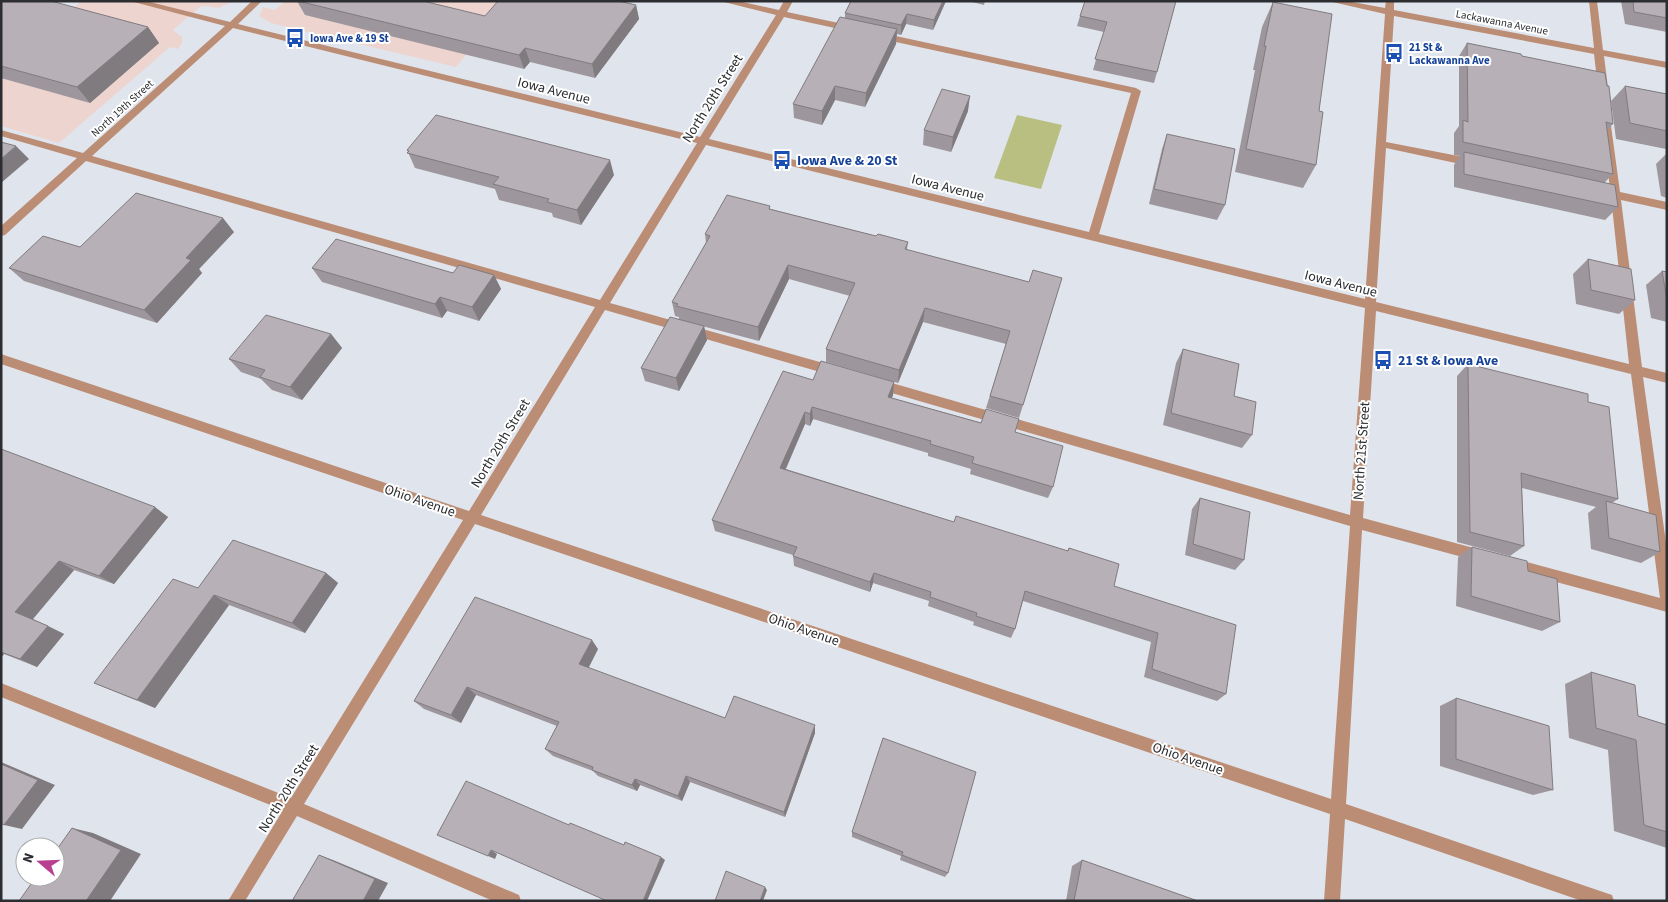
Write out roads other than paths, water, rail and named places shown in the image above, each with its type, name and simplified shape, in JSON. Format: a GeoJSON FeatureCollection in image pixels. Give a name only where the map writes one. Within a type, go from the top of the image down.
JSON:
{"type":"FeatureCollection","features":[{"type":"Feature","properties":{"kind":"street","name":"Iowa Avenue"},"geometry":{"type":"LineString","coordinates":[[134,1],[1667,378]]}},
{"type":"Feature","properties":{"kind":"street","name":"North 19th Street"},"geometry":{"type":"LineString","coordinates":[[1,232],[258,1]]}},
{"type":"Feature","properties":{"kind":"street"},"geometry":{"type":"LineString","coordinates":[[724,1],[1136,91],[1092,238]]}},
{"type":"Feature","properties":{"kind":"street","name":"North 20th Street"},"geometry":{"type":"LineString","coordinates":[[236,901],[789,1]]}},
{"type":"Feature","properties":{"kind":"street","name":"Lackawanna Avenue"},"geometry":{"type":"LineString","coordinates":[[1332,1],[1667,65]]}},
{"type":"Feature","properties":{"kind":"street","name":"North 21st Street"},"geometry":{"type":"LineString","coordinates":[[1332,901],[1390,1]]}},
{"type":"Feature","properties":{"kind":"street"},"geometry":{"type":"LineString","coordinates":[[1593,1],[1636,370],[1667,602]]}},
{"type":"Feature","properties":{"kind":"street"},"geometry":{"type":"LineString","coordinates":[[1,133],[850,376]]}},
{"type":"Feature","properties":{"kind":"street"},"geometry":{"type":"LineString","coordinates":[[1381,144],[1485,166]]}},
{"type":"Feature","properties":{"kind":"street"},"geometry":{"type":"LineString","coordinates":[[1596,190],[1667,206]]}},
{"type":"Feature","properties":{"kind":"street","name":"Ohio Avenue"},"geometry":{"type":"LineString","coordinates":[[1,359],[1606,901]]}},
{"type":"Feature","properties":{"kind":"street"},"geometry":{"type":"LineString","coordinates":[[869,381],[1356,522],[1667,606]]}},
{"type":"Feature","properties":{"kind":"street"},"geometry":{"type":"LineString","coordinates":[[1,690],[294,806],[513,901]]}},
{"type":"Feature","properties":{"kind":"place","name":"Iowa Ave & 19 St"},"geometry":{"type":"Point","coordinates":[295,38]}},
{"type":"Feature","properties":{"kind":"place","name":"21 St & Lackawanna Ave"},"geometry":{"type":"Point","coordinates":[1394,53]}},
{"type":"Feature","properties":{"kind":"place","name":"Iowa Ave & 20 St"},"geometry":{"type":"Point","coordinates":[782,160]}},
{"type":"Feature","properties":{"kind":"place","name":"21 St & Iowa Ave"},"geometry":{"type":"Point","coordinates":[1383,360]}}]}
